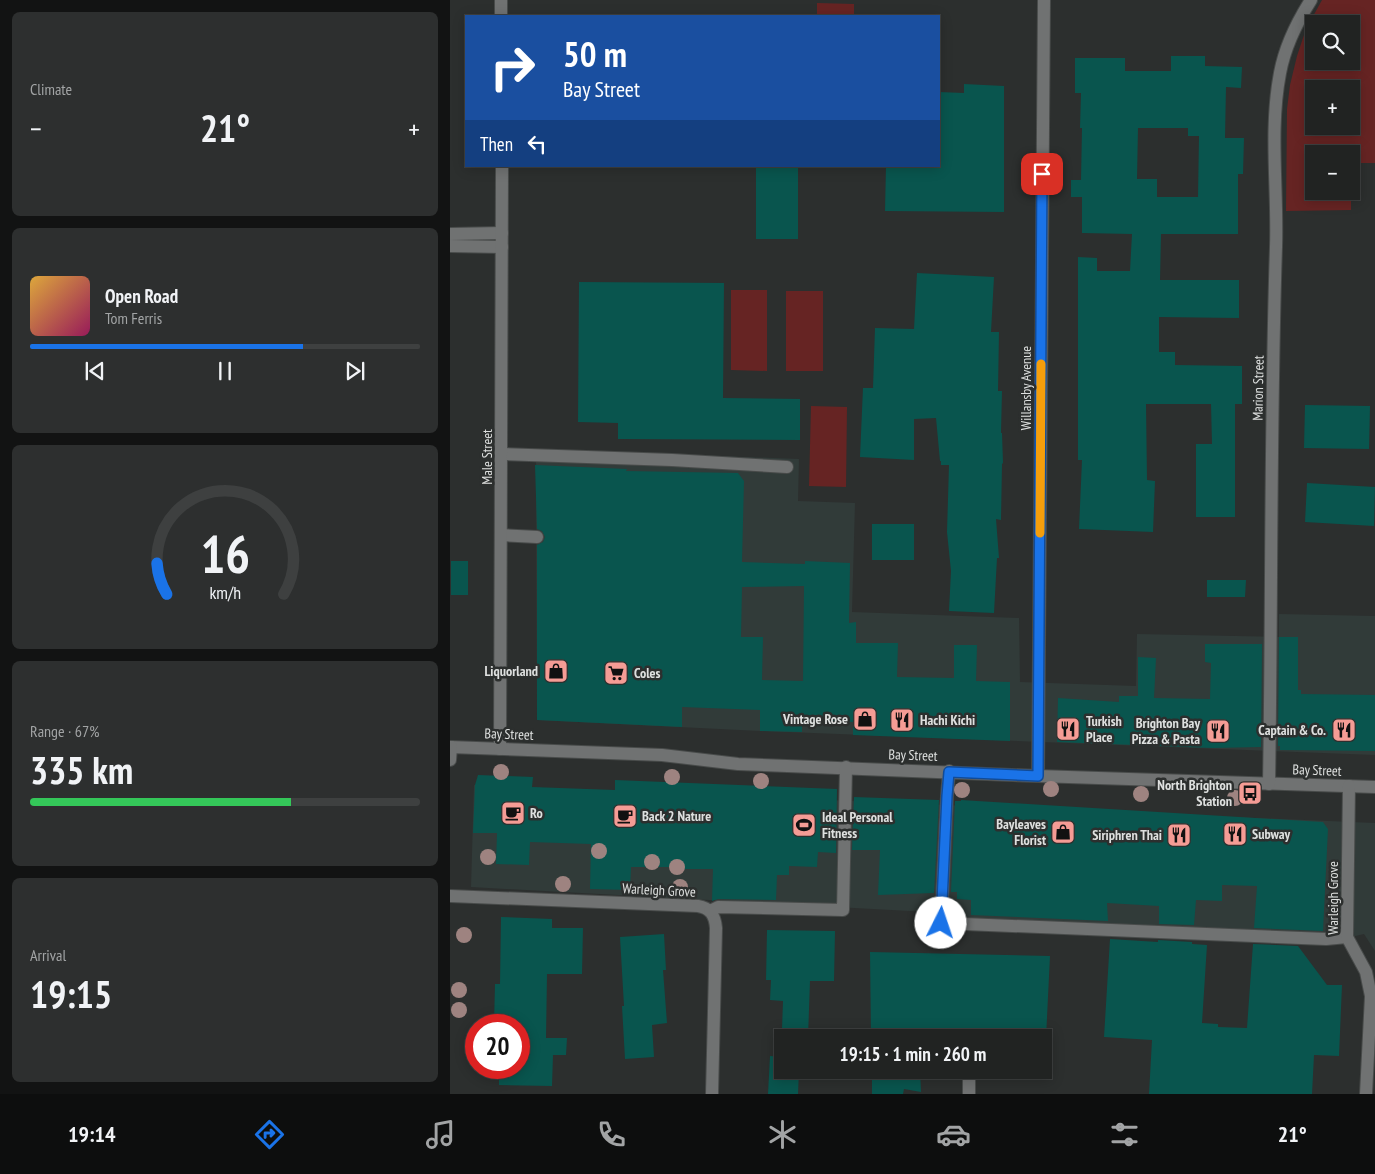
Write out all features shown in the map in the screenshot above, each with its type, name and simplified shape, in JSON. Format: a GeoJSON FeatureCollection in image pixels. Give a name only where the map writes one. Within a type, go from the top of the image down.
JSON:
{"type":"FeatureCollection","features":[{"type":"Feature","properties":{"kind":"street"},"geometry":{"type":"LineString","coordinates":[[501,0],[501,15]]}},
{"type":"Feature","properties":{"kind":"street","name":"Willansby Avenue"},"geometry":{"type":"LineString","coordinates":[[1038,776],[1044,0]]}},
{"type":"Feature","properties":{"kind":"street","name":"Marion Street"},"geometry":{"type":"LineString","coordinates":[[1269,784],[1276,103],[1280,72],[1288,43],[1311,0]]}},
{"type":"Feature","properties":{"kind":"street","name":"Male Street"},"geometry":{"type":"LineString","coordinates":[[500,749],[502,167]]}},
{"type":"Feature","properties":{"kind":"street"},"geometry":{"type":"LineString","coordinates":[[450,234],[502,233]]}},
{"type":"Feature","properties":{"kind":"street"},"geometry":{"type":"LineString","coordinates":[[450,246],[502,247]]}},
{"type":"Feature","properties":{"kind":"street"},"geometry":{"type":"LineString","coordinates":[[502,454],[672,460],[787,467]]}},
{"type":"Feature","properties":{"kind":"street"},"geometry":{"type":"LineString","coordinates":[[501,534],[537,536]]}},
{"type":"Feature","properties":{"kind":"street","name":"Bay Street"},"geometry":{"type":"LineString","coordinates":[[450,751],[500,749],[662,756],[738,764],[1375,787]]}},
{"type":"Feature","properties":{"kind":"street"},"geometry":{"type":"LineString","coordinates":[[710,911],[718,907],[843,910],[846,767]]}},
{"type":"Feature","properties":{"kind":"street"},"geometry":{"type":"LineString","coordinates":[[949,772],[941,923],[1326,938],[1346,937]]}},
{"type":"Feature","properties":{"kind":"street","name":"Warleigh Grove"},"geometry":{"type":"LineString","coordinates":[[1349,786],[1346,937],[1366,972],[1371,996],[1366,1094]]}},
{"type":"Feature","properties":{"kind":"street","name":"Warleigh Grove"},"geometry":{"type":"LineString","coordinates":[[450,896],[698,906],[710,911],[714,916],[716,928],[712,1094]]}},
{"type":"Feature","properties":{"kind":"street"},"geometry":{"type":"LineString","coordinates":[[969,1079],[969,1094]]}},
{"type":"Feature","properties":{"kind":"shaded area"},"geometry":{"type":"Polygon","coordinates":[[[1322,0],[1375,0],[1375,163],[1360,163],[1360,145],[1305,145],[1305,200],[1351,200],[1351,210],[1286,211],[1287,109],[1290,85],[1305,32],[1305,70],[1360,70],[1360,15],[1314,15],[1322,0]]]}},
{"type":"Feature","properties":{"kind":"shaded area"},"geometry":{"type":"Polygon","coordinates":[[[817,3],[854,4],[854,15],[817,15],[817,3]]]}},
{"type":"Feature","properties":{"kind":"shaded area"},"geometry":{"type":"Polygon","coordinates":[[[731,290],[767,290],[767,371],[731,370],[731,290]]]}},
{"type":"Feature","properties":{"kind":"shaded area"},"geometry":{"type":"Polygon","coordinates":[[[786,291],[823,291],[823,371],[786,371],[786,291]]]}},
{"type":"Feature","properties":{"kind":"shaded area"},"geometry":{"type":"Polygon","coordinates":[[[811,406],[847,407],[846,487],[809,486],[811,406]]]}},
{"type":"Feature","properties":{"kind":"shaded area"},"geometry":{"type":"Polygon","coordinates":[[[536,449],[799,459],[798,501],[855,503],[852,612],[1019,618],[1020,682],[1136,686],[1137,634],[1279,637],[1279,614],[1375,616],[1375,755],[760,731],[537,720],[536,449]]]}},
{"type":"Feature","properties":{"kind":"shaded area"},"geometry":{"type":"Polygon","coordinates":[[[474,785],[1375,823],[1375,951],[1364,934],[1321,944],[946,929],[947,913],[471,887],[474,785]]]}},
{"type":"Feature","properties":{"kind":"building"},"geometry":{"type":"Polygon","coordinates":[[[1171,56],[1205,56],[1205,66],[1242,67],[1241,88],[1226,87],[1225,138],[1244,138],[1243,174],[1238,174],[1238,234],[1161,234],[1160,280],[1239,280],[1239,318],[1159,317],[1159,352],[1175,352],[1175,365],[1242,366],[1242,404],[1235,404],[1235,517],[1196,517],[1196,444],[1212,444],[1211,404],[1146,404],[1147,480],[1155,481],[1153,532],[1079,529],[1082,460],[1078,460],[1078,257],[1097,258],[1097,271],[1130,271],[1132,234],[1082,233],[1082,197],[1071,197],[1071,180],[1081,180],[1081,93],[1075,93],[1075,58],[1125,58],[1125,71],[1171,71],[1171,56]],[[1138,128],[1137,179],[1157,179],[1157,197],[1198,197],[1199,136],[1188,136],[1188,128],[1138,128]]]}},
{"type":"Feature","properties":{"kind":"building"},"geometry":{"type":"Polygon","coordinates":[[[964,84],[1004,86],[1004,212],[885,211],[886,167],[940,167],[940,92],[964,93],[964,84]]]}},
{"type":"Feature","properties":{"kind":"building"},"geometry":{"type":"Polygon","coordinates":[[[756,167],[798,167],[798,239],[756,239],[756,167]]]}},
{"type":"Feature","properties":{"kind":"building"},"geometry":{"type":"Polygon","coordinates":[[[917,273],[994,277],[991,332],[999,332],[998,391],[1002,391],[1001,433],[1003,463],[1001,520],[996,519],[999,558],[997,558],[994,613],[949,611],[951,571],[947,532],[949,465],[941,465],[936,418],[914,419],[914,460],[860,457],[863,388],[873,388],[875,328],[914,329],[917,273]]]}},
{"type":"Feature","properties":{"kind":"building"},"geometry":{"type":"Polygon","coordinates":[[[579,282],[724,283],[723,398],[800,399],[800,440],[618,439],[618,423],[578,422],[579,282]]]}},
{"type":"Feature","properties":{"kind":"building"},"geometry":{"type":"Polygon","coordinates":[[[1305,405],[1370,406],[1369,449],[1304,448],[1305,405]]]}},
{"type":"Feature","properties":{"kind":"building"},"geometry":{"type":"Polygon","coordinates":[[[535,465],[627,469],[626,471],[738,473],[744,481],[742,562],[805,564],[805,561],[850,563],[849,623],[856,622],[856,643],[898,643],[897,677],[954,678],[954,645],[977,645],[976,681],[1010,682],[1010,741],[853,735],[853,722],[802,721],[802,732],[760,731],[760,710],[682,707],[682,727],[537,720],[537,545],[543,542],[545,537],[542,531],[537,529],[535,465]],[[804,586],[742,587],[741,637],[763,637],[762,680],[803,681],[804,586]]]}},
{"type":"Feature","properties":{"kind":"building"},"geometry":{"type":"Polygon","coordinates":[[[1307,483],[1375,487],[1374,526],[1305,522],[1307,483]]]}},
{"type":"Feature","properties":{"kind":"building"},"geometry":{"type":"Polygon","coordinates":[[[872,524],[914,524],[914,560],[872,560],[872,524]]]}},
{"type":"Feature","properties":{"kind":"building"},"geometry":{"type":"Polygon","coordinates":[[[451,561],[468,561],[468,595],[451,595],[451,561]]]}},
{"type":"Feature","properties":{"kind":"building"},"geometry":{"type":"Polygon","coordinates":[[[1207,580],[1246,580],[1245,597],[1207,597],[1207,580]]]}},
{"type":"Feature","properties":{"kind":"building"},"geometry":{"type":"Polygon","coordinates":[[[1279,637],[1298,637],[1298,690],[1301,690],[1301,694],[1375,695],[1375,751],[1280,750],[1280,746],[1278,746],[1279,637]]]}},
{"type":"Feature","properties":{"kind":"building"},"geometry":{"type":"Polygon","coordinates":[[[1205,644],[1262,644],[1261,747],[1212,748],[1057,742],[1058,698],[1119,702],[1119,696],[1138,696],[1138,657],[1156,658],[1154,698],[1210,699],[1211,663],[1205,662],[1205,644]]]}},
{"type":"Feature","properties":{"kind":"building"},"geometry":{"type":"Polygon","coordinates":[[[478,775],[533,777],[532,787],[615,790],[615,780],[837,789],[836,853],[818,852],[817,867],[789,866],[789,875],[777,875],[776,900],[718,899],[712,901],[713,869],[683,869],[683,867],[631,867],[630,890],[590,889],[591,844],[530,842],[529,865],[496,864],[497,833],[473,833],[475,785],[478,775]]]}},
{"type":"Feature","properties":{"kind":"building"},"geometry":{"type":"Polygon","coordinates":[[[854,797],[939,800],[934,893],[878,895],[880,850],[852,850],[854,797]]]}},
{"type":"Feature","properties":{"kind":"building"},"geometry":{"type":"Polygon","coordinates":[[[955,801],[1323,822],[1328,829],[1323,931],[1254,928],[1257,886],[1222,885],[1222,901],[1196,900],[1194,925],[1159,924],[1159,906],[1107,903],[1108,921],[971,915],[971,900],[957,899],[957,892],[951,892],[955,801]]]}},
{"type":"Feature","properties":{"kind":"building"},"geometry":{"type":"Polygon","coordinates":[[[501,917],[552,919],[552,928],[583,928],[582,974],[547,974],[546,1038],[567,1038],[566,1055],[553,1055],[552,1086],[499,1085],[499,1079],[530,1079],[530,1014],[494,1014],[495,984],[500,984],[501,917]]]}},
{"type":"Feature","properties":{"kind":"building"},"geometry":{"type":"Polygon","coordinates":[[[767,930],[835,931],[834,981],[810,981],[808,1029],[782,1029],[783,1001],[770,1000],[771,980],[766,980],[767,930]]]}},
{"type":"Feature","properties":{"kind":"building"},"geometry":{"type":"Polygon","coordinates":[[[664,934],[666,970],[663,970],[667,1023],[652,1025],[654,1057],[625,1059],[620,937],[664,934]]]}},
{"type":"Feature","properties":{"kind":"building"},"geometry":{"type":"Polygon","coordinates":[[[1110,939],[1192,942],[1192,944],[1207,945],[1202,1023],[1218,1024],[1218,1027],[1247,1028],[1253,944],[1298,946],[1327,985],[1342,985],[1339,1056],[1314,1055],[1312,1094],[1149,1094],[1152,1040],[1104,1037],[1110,939]]]}},
{"type":"Feature","properties":{"kind":"building"},"geometry":{"type":"Polygon","coordinates":[[[870,952],[1050,956],[1046,1029],[871,1029],[870,952]]]}},
{"type":"Feature","properties":{"kind":"building"},"geometry":{"type":"Polygon","coordinates":[[[770,1056],[774,1056],[774,1079],[799,1079],[798,1094],[768,1094],[770,1056]]]}},
{"type":"Feature","properties":{"kind":"building"},"geometry":{"type":"Polygon","coordinates":[[[872,1079],[920,1079],[921,1092],[904,1089],[903,1094],[872,1094],[872,1079]]]}},
{"type":"Feature","properties":{"kind":"slow traffic"},"geometry":{"type":"LineString","coordinates":[[1040,533],[1041,364]]}},
{"type":"Feature","properties":{"kind":"place","name":"Liquorland"},"geometry":{"type":"Point","coordinates":[556,671]}},
{"type":"Feature","properties":{"kind":"place","name":"Coles"},"geometry":{"type":"Point","coordinates":[616,673]}},
{"type":"Feature","properties":{"kind":"place","name":"Vintage Rose"},"geometry":{"type":"Point","coordinates":[865,719]}},
{"type":"Feature","properties":{"kind":"place","name":"Hachi Kichi"},"geometry":{"type":"Point","coordinates":[902,720]}},
{"type":"Feature","properties":{"kind":"place","name":"Turkish Place"},"geometry":{"type":"Point","coordinates":[1068,729]}},
{"type":"Feature","properties":{"kind":"place","name":"Captain & Co."},"geometry":{"type":"Point","coordinates":[1344,730]}},
{"type":"Feature","properties":{"kind":"place","name":"Brighton Bay Pizza & Pasta"},"geometry":{"type":"Point","coordinates":[1218,731]}},
{"type":"Feature","properties":{"kind":"place","name":"North Brighton Station"},"geometry":{"type":"Point","coordinates":[1250,793]}},
{"type":"Feature","properties":{"kind":"place","name":"Ro"},"geometry":{"type":"Point","coordinates":[513,813]}},
{"type":"Feature","properties":{"kind":"place","name":"Back 2 Nature"},"geometry":{"type":"Point","coordinates":[625,816]}},
{"type":"Feature","properties":{"kind":"place","name":"Ideal Personal Fitness"},"geometry":{"type":"Point","coordinates":[804,825]}},
{"type":"Feature","properties":{"kind":"place","name":"Bayleaves Florist"},"geometry":{"type":"Point","coordinates":[1063,832]}},
{"type":"Feature","properties":{"kind":"place","name":"Subway"},"geometry":{"type":"Point","coordinates":[1235,834]}},
{"type":"Feature","properties":{"kind":"place","name":"Siriphren Thai"},"geometry":{"type":"Point","coordinates":[1179,835]}},
{"type":"Feature","properties":{"kind":"route"},"geometry":{"type":"LineString","coordinates":[[941,923],[949,772],[1038,776],[1042,174]]}}]}
